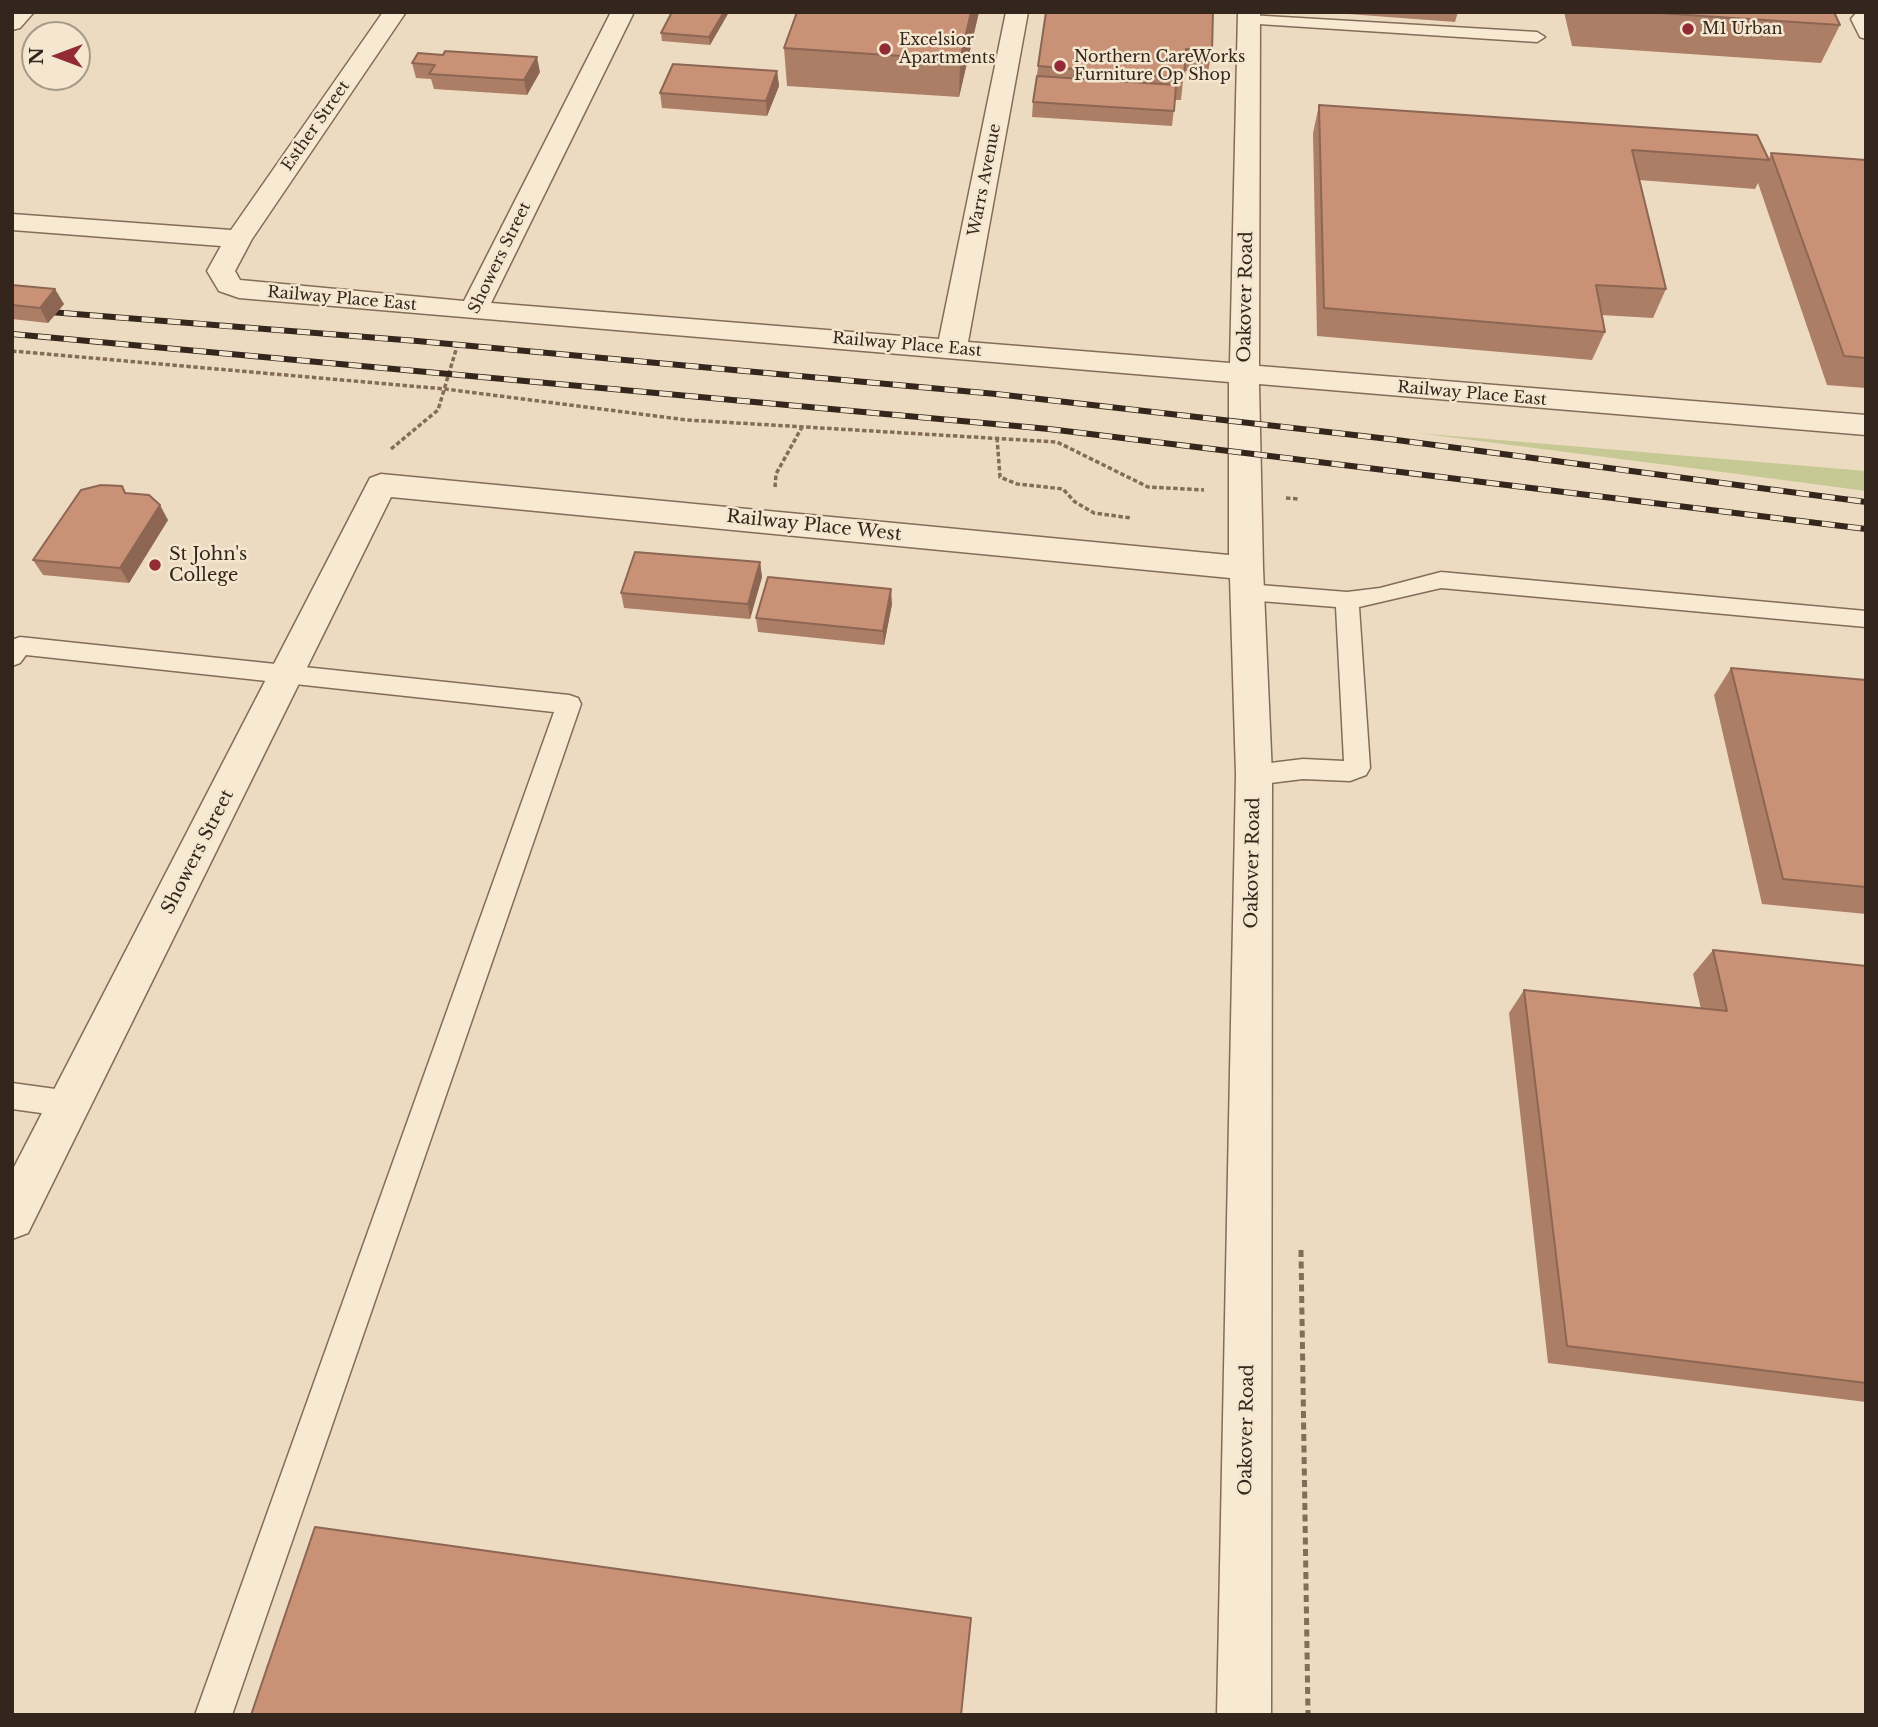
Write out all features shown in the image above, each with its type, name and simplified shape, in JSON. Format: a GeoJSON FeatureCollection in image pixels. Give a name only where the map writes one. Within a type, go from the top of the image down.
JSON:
{"type":"FeatureCollection","features":[{"type":"Feature","properties":{"kind":"street"},"geometry":{"type":"LineString","coordinates":[[12,23],[23,12]]}},
{"type":"Feature","properties":{"kind":"street","name":"Esther Street"},"geometry":{"type":"LineString","coordinates":[[238,239],[395,12]]}},
{"type":"Feature","properties":{"kind":"street","name":"Showers Street"},"geometry":{"type":"LineString","coordinates":[[473,310],[623,12]]}},
{"type":"Feature","properties":{"kind":"street","name":"Warrs Avenue"},"geometry":{"type":"LineString","coordinates":[[952,348],[1017,12]]}},
{"type":"Feature","properties":{"kind":"street","name":"Oakover Road"},"geometry":{"type":"LineString","coordinates":[[1244,1715],[1254,775],[1246,580],[1244,374],[1247,327],[1249,16]]}},
{"type":"Feature","properties":{"kind":"street"},"geometry":{"type":"LineString","coordinates":[[12,222],[238,239]]}},
{"type":"Feature","properties":{"kind":"street","name":"Railway Place East"},"geometry":{"type":"LineString","coordinates":[[238,239],[221,271],[229,285],[239,290],[1866,425]]}},
{"type":"Feature","properties":{"kind":"street","name":"Showers Street"},"geometry":{"type":"LineString","coordinates":[[12,1218],[288,674],[383,470]]}},
{"type":"Feature","properties":{"kind":"street","name":"Railway Place West"},"geometry":{"type":"LineString","coordinates":[[383,470],[1246,580]]}},
{"type":"Feature","properties":{"kind":"lane"},"geometry":{"type":"LineString","coordinates":[[1866,13],[1859,19],[1866,34]]}},
{"type":"Feature","properties":{"kind":"lane"},"geometry":{"type":"LineString","coordinates":[[1249,16],[1537,37]]}},
{"type":"Feature","properties":{"kind":"lane"},"geometry":{"type":"LineString","coordinates":[[1246,580],[1347,600],[1387,595],[1441,580],[1866,619]]}},
{"type":"Feature","properties":{"kind":"lane"},"geometry":{"type":"LineString","coordinates":[[1254,775],[1303,769],[1350,771],[1357,768],[1347,600]]}},
{"type":"Feature","properties":{"kind":"lane"},"geometry":{"type":"LineString","coordinates":[[12,657],[20,646],[569,705],[213,1715]]}},
{"type":"Feature","properties":{"kind":"lane"},"geometry":{"type":"LineString","coordinates":[[12,1096],[70,1104]]}},
{"type":"Feature","properties":{"kind":"path","name":"Showers Street"},"geometry":{"type":"LineString","coordinates":[[383,470],[438,410],[452,357],[473,310]]}},
{"type":"Feature","properties":{"kind":"path"},"geometry":{"type":"LineString","coordinates":[[12,351],[445,389],[687,420],[1058,442],[1148,487],[1298,499]]}},
{"type":"Feature","properties":{"kind":"path"},"geometry":{"type":"LineString","coordinates":[[776,474],[792,440],[802,427]]}},
{"type":"Feature","properties":{"kind":"path"},"geometry":{"type":"LineString","coordinates":[[997,438],[1000,477],[1017,484],[1063,489],[1075,502]]}},
{"type":"Feature","properties":{"kind":"green space"},"geometry":{"type":"Polygon","coordinates":[[[1417,433],[1866,471],[1866,491],[1730,473],[1417,433]]]}},
{"type":"Feature","properties":{"kind":"building"},"geometry":{"type":"Polygon","coordinates":[[[672,12],[724,12],[709,37],[661,33],[672,12]]]}},
{"type":"Feature","properties":{"kind":"building"},"geometry":{"type":"Polygon","coordinates":[[[797,12],[971,12],[960,60],[784,48],[797,12]]]}},
{"type":"Feature","properties":{"kind":"building"},"geometry":{"type":"Polygon","coordinates":[[[1046,12],[1213,12],[1212,51],[1186,49],[1184,78],[1038,66],[1046,12]]]}},
{"type":"Feature","properties":{"kind":"building"},"geometry":{"type":"Polygon","coordinates":[[[1642,12],[1834,12],[1840,25],[1642,12]]]}},
{"type":"Feature","properties":{"kind":"building"},"geometry":{"type":"Polygon","coordinates":[[[445,51],[537,57],[524,80],[429,74],[435,65],[412,63],[418,53],[443,55],[445,51]]]}},
{"type":"Feature","properties":{"kind":"building"},"geometry":{"type":"Polygon","coordinates":[[[673,64],[777,71],[766,101],[660,93],[673,64]]]}},
{"type":"Feature","properties":{"kind":"building"},"geometry":{"type":"Polygon","coordinates":[[[1037,76],[1176,85],[1174,111],[1033,102],[1037,76]]]}},
{"type":"Feature","properties":{"kind":"building"},"geometry":{"type":"Polygon","coordinates":[[[1319,105],[1757,135],[1769,160],[1632,150],[1666,289],[1596,285],[1605,332],[1324,308],[1319,105]]]}},
{"type":"Feature","properties":{"kind":"building"},"geometry":{"type":"Polygon","coordinates":[[[1771,153],[1866,160],[1866,358],[1844,356],[1771,153]]]}},
{"type":"Feature","properties":{"kind":"building"},"geometry":{"type":"Polygon","coordinates":[[[12,285],[55,289],[40,308],[12,305],[12,285]]]}},
{"type":"Feature","properties":{"kind":"building"},"geometry":{"type":"Polygon","coordinates":[[[101,485],[122,486],[125,493],[149,495],[160,505],[120,568],[33,560],[81,490],[101,485]]]}},
{"type":"Feature","properties":{"kind":"building"},"geometry":{"type":"Polygon","coordinates":[[[635,552],[760,562],[748,604],[621,593],[635,552]]]}},
{"type":"Feature","properties":{"kind":"building"},"geometry":{"type":"Polygon","coordinates":[[[768,577],[891,589],[883,631],[756,618],[768,577]]]}},
{"type":"Feature","properties":{"kind":"building"},"geometry":{"type":"Polygon","coordinates":[[[1731,668],[1866,680],[1866,887],[1783,879],[1731,668]]]}},
{"type":"Feature","properties":{"kind":"building"},"geometry":{"type":"Polygon","coordinates":[[[1713,950],[1866,966],[1866,1383],[1567,1346],[1524,990],[1727,1011],[1713,950]]]}},
{"type":"Feature","properties":{"kind":"building"},"geometry":{"type":"Polygon","coordinates":[[[315,1527],[971,1618],[961,1715],[251,1715],[315,1527]]]}},
{"type":"Feature","properties":{"kind":"railway"},"geometry":{"type":"LineString","coordinates":[[12,309],[417,341],[996,394],[1389,439],[1866,502]]}},
{"type":"Feature","properties":{"kind":"railway"},"geometry":{"type":"LineString","coordinates":[[12,334],[1049,429],[1866,529]]}},
{"type":"Feature","properties":{"kind":"place","name":"M1 Urban"},"geometry":{"type":"Point","coordinates":[1688,29]}},
{"type":"Feature","properties":{"kind":"place","name":"Excelsior Apartments"},"geometry":{"type":"Point","coordinates":[885,49]}},
{"type":"Feature","properties":{"kind":"place","name":"Northern CareWorks Furniture Op Shop"},"geometry":{"type":"Point","coordinates":[1060,66]}},
{"type":"Feature","properties":{"kind":"place","name":"St John's College"},"geometry":{"type":"Point","coordinates":[155,565]}}]}
